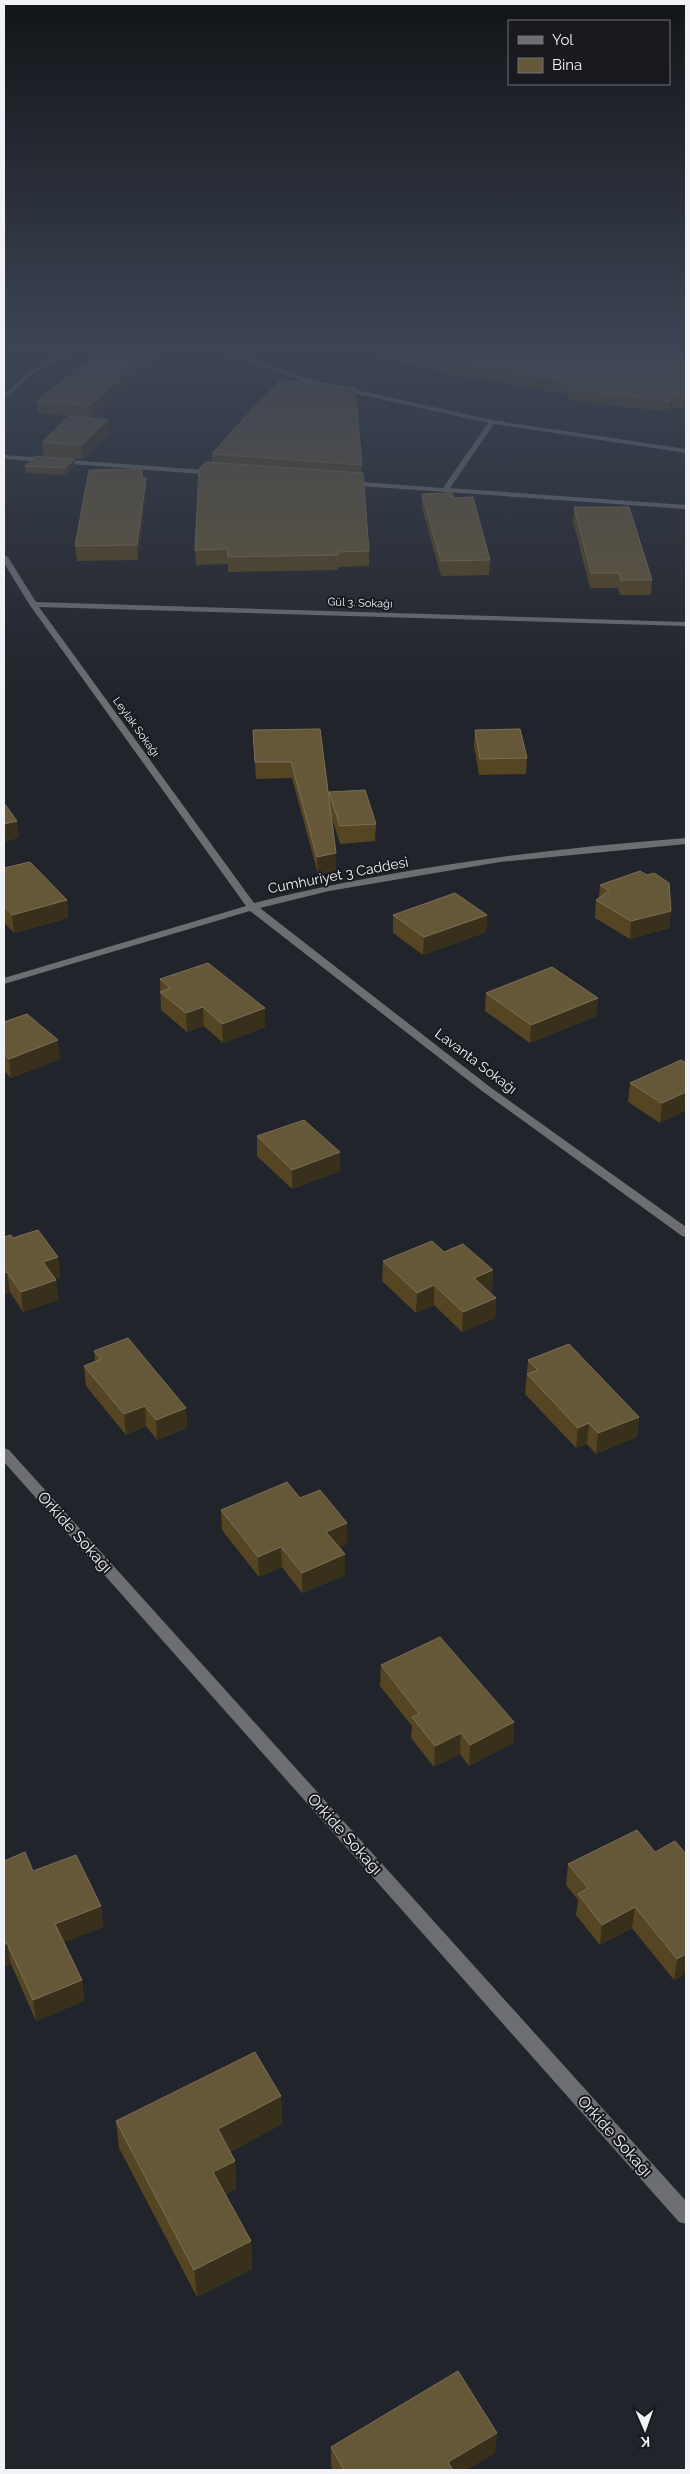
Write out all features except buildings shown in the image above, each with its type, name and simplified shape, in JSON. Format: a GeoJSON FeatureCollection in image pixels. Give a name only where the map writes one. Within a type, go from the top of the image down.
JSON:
{"type":"FeatureCollection","features":[{"type":"Feature","properties":{"kind":"street"},"geometry":{"type":"LineString","coordinates":[[129,466],[229,474]]}},
{"type":"Feature","properties":{"kind":"street"},"geometry":{"type":"LineString","coordinates":[[445,490],[461,466]]}},
{"type":"Feature","properties":{"kind":"street"},"geometry":{"type":"LineString","coordinates":[[337,482],[686,507]]}},
{"type":"Feature","properties":{"kind":"street","name":"Leylak Sokağı"},"geometry":{"type":"LineString","coordinates":[[4,558],[33,604],[252,907]]}},
{"type":"Feature","properties":{"kind":"street","name":"Gül 3. Sokağı"},"geometry":{"type":"LineString","coordinates":[[33,604],[686,624]]}},
{"type":"Feature","properties":{"kind":"street","name":"Cumhuriyet 3 Caddesi"},"geometry":{"type":"LineString","coordinates":[[4,981],[252,907],[329,888],[500,859],[686,841]]}},
{"type":"Feature","properties":{"kind":"street","name":"Lavanta Sokağı"},"geometry":{"type":"LineString","coordinates":[[252,907],[486,1089],[686,1233]]}},
{"type":"Feature","properties":{"kind":"street","name":"Orkide Sokağı"},"geometry":{"type":"LineString","coordinates":[[4,1453],[686,2215]]}}]}
